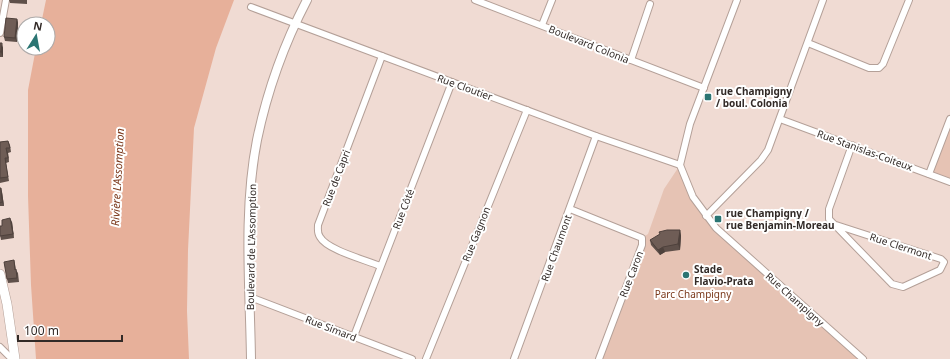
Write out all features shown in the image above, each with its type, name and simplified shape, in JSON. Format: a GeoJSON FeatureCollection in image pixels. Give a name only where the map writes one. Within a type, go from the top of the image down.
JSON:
{"type":"FeatureCollection","features":[{"type":"Feature","properties":{"kind":"main road"},"geometry":{"type":"LineString","coordinates":[[0,274],[7,304],[13,359]]}},
{"type":"Feature","properties":{"kind":"street"},"geometry":{"type":"LineString","coordinates":[[0,32],[6,0]]}},
{"type":"Feature","properties":{"kind":"street","name":"Boulevard de L'Assomption"},"geometry":{"type":"LineString","coordinates":[[251,359],[250,196],[257,141],[269,90],[295,23],[307,0]]}},
{"type":"Feature","properties":{"kind":"street","name":"Boulevard Colonia"},"geometry":{"type":"LineString","coordinates":[[475,0],[704,88]]}},
{"type":"Feature","properties":{"kind":"street"},"geometry":{"type":"LineString","coordinates":[[542,25],[552,0]]}},
{"type":"Feature","properties":{"kind":"street"},"geometry":{"type":"LineString","coordinates":[[680,165],[690,124],[737,0]]}},
{"type":"Feature","properties":{"kind":"street"},"geometry":{"type":"LineString","coordinates":[[706,216],[762,160],[768,150],[823,0]]}},
{"type":"Feature","properties":{"kind":"street"},"geometry":{"type":"LineString","coordinates":[[808,43],[869,68],[879,68],[909,0]]}},
{"type":"Feature","properties":{"kind":"street"},"geometry":{"type":"LineString","coordinates":[[631,60],[651,1]]}},
{"type":"Feature","properties":{"kind":"street","name":"Rue Cloutier"},"geometry":{"type":"LineString","coordinates":[[251,7],[596,136],[680,165]]}},
{"type":"Feature","properties":{"kind":"street","name":"Rue de Capri"},"geometry":{"type":"LineString","coordinates":[[380,266],[328,246],[320,239],[318,225],[382,56]]}},
{"type":"Feature","properties":{"kind":"street","name":"Rue Côté"},"geometry":{"type":"LineString","coordinates":[[354,336],[452,82]]}},
{"type":"Feature","properties":{"kind":"street","name":"Rue Gagnon"},"geometry":{"type":"LineString","coordinates":[[426,359],[527,110]]}},
{"type":"Feature","properties":{"kind":"street","name":"Rue Stanislas-Coiteux"},"geometry":{"type":"LineString","coordinates":[[780,119],[950,182]]}},
{"type":"Feature","properties":{"kind":"street"},"geometry":{"type":"LineString","coordinates":[[929,174],[950,119]]}},
{"type":"Feature","properties":{"kind":"street","name":"Rue Chaumont"},"geometry":{"type":"LineString","coordinates":[[514,359],[596,136]]}},
{"type":"Feature","properties":{"kind":"street","name":"Rue Clermont"},"geometry":{"type":"LineString","coordinates":[[836,225],[941,259],[944,262],[943,266],[940,270],[903,287],[892,284],[829,219],[829,209],[852,145]]}},
{"type":"Feature","properties":{"kind":"street","name":"Rue Champigny"},"geometry":{"type":"LineString","coordinates":[[680,165],[693,197],[716,228],[862,359]]}},
{"type":"Feature","properties":{"kind":"street","name":"Rue Caron"},"geometry":{"type":"LineString","coordinates":[[570,209],[642,238],[642,245],[599,359]]}},
{"type":"Feature","properties":{"kind":"street","name":"Rue Simard"},"geometry":{"type":"LineString","coordinates":[[250,297],[412,359]]}},
{"type":"Feature","properties":{"kind":"street"},"geometry":{"type":"LineString","coordinates":[[0,347],[13,359]]}},
{"type":"Feature","properties":{"kind":"green space"},"geometry":{"type":"Polygon","coordinates":[[[950,119],[950,181],[929,174],[950,119]]]}},
{"type":"Feature","properties":{"kind":"green space","name":"Parc Champigny"},"geometry":{"type":"Polygon","coordinates":[[[680,165],[693,197],[716,228],[864,359],[599,359],[642,238],[648,234],[664,189],[680,165]]]}},
{"type":"Feature","properties":{"kind":"water","name":"Rivière L'Assomption"},"geometry":{"type":"Polygon","coordinates":[[[46,0],[234,0],[216,48],[194,128],[188,250],[187,311],[189,359],[36,359],[31,285],[28,196],[28,90],[34,56],[56,56],[56,16],[43,16],[46,0]]]}},
{"type":"Feature","properties":{"kind":"building"},"geometry":{"type":"Polygon","coordinates":[[[6,18],[16,19],[15,38],[4,37],[6,18]]]}},
{"type":"Feature","properties":{"kind":"building"},"geometry":{"type":"Polygon","coordinates":[[[0,43],[2,43],[1,52],[0,52],[0,43]]]}},
{"type":"Feature","properties":{"kind":"building"},"geometry":{"type":"Polygon","coordinates":[[[8,141],[10,148],[6,148],[8,158],[5,158],[8,177],[0,178],[0,142],[8,141]]]}},
{"type":"Feature","properties":{"kind":"building"},"geometry":{"type":"Polygon","coordinates":[[[0,188],[2,202],[0,203],[0,188]]]}},
{"type":"Feature","properties":{"kind":"building"},"geometry":{"type":"Polygon","coordinates":[[[10,218],[13,234],[0,236],[0,226],[2,226],[2,220],[10,218]]]}},
{"type":"Feature","properties":{"kind":"building"},"geometry":{"type":"Polygon","coordinates":[[[667,230],[680,230],[678,244],[663,247],[658,250],[650,240],[660,234],[659,232],[667,230]]]}},
{"type":"Feature","properties":{"kind":"building"},"geometry":{"type":"Polygon","coordinates":[[[14,260],[17,278],[7,279],[4,262],[14,260]]]}},
{"type":"Feature","properties":{"kind":"place","name":"rue Champigny / boul. Colonia"},"geometry":{"type":"Point","coordinates":[708,97]}},
{"type":"Feature","properties":{"kind":"place","name":"rue Champigny / rue Benjamin-Moreau"},"geometry":{"type":"Point","coordinates":[718,219]}},
{"type":"Feature","properties":{"kind":"place","name":"Stade Flavio-Prata"},"geometry":{"type":"Point","coordinates":[686,275]}}]}
